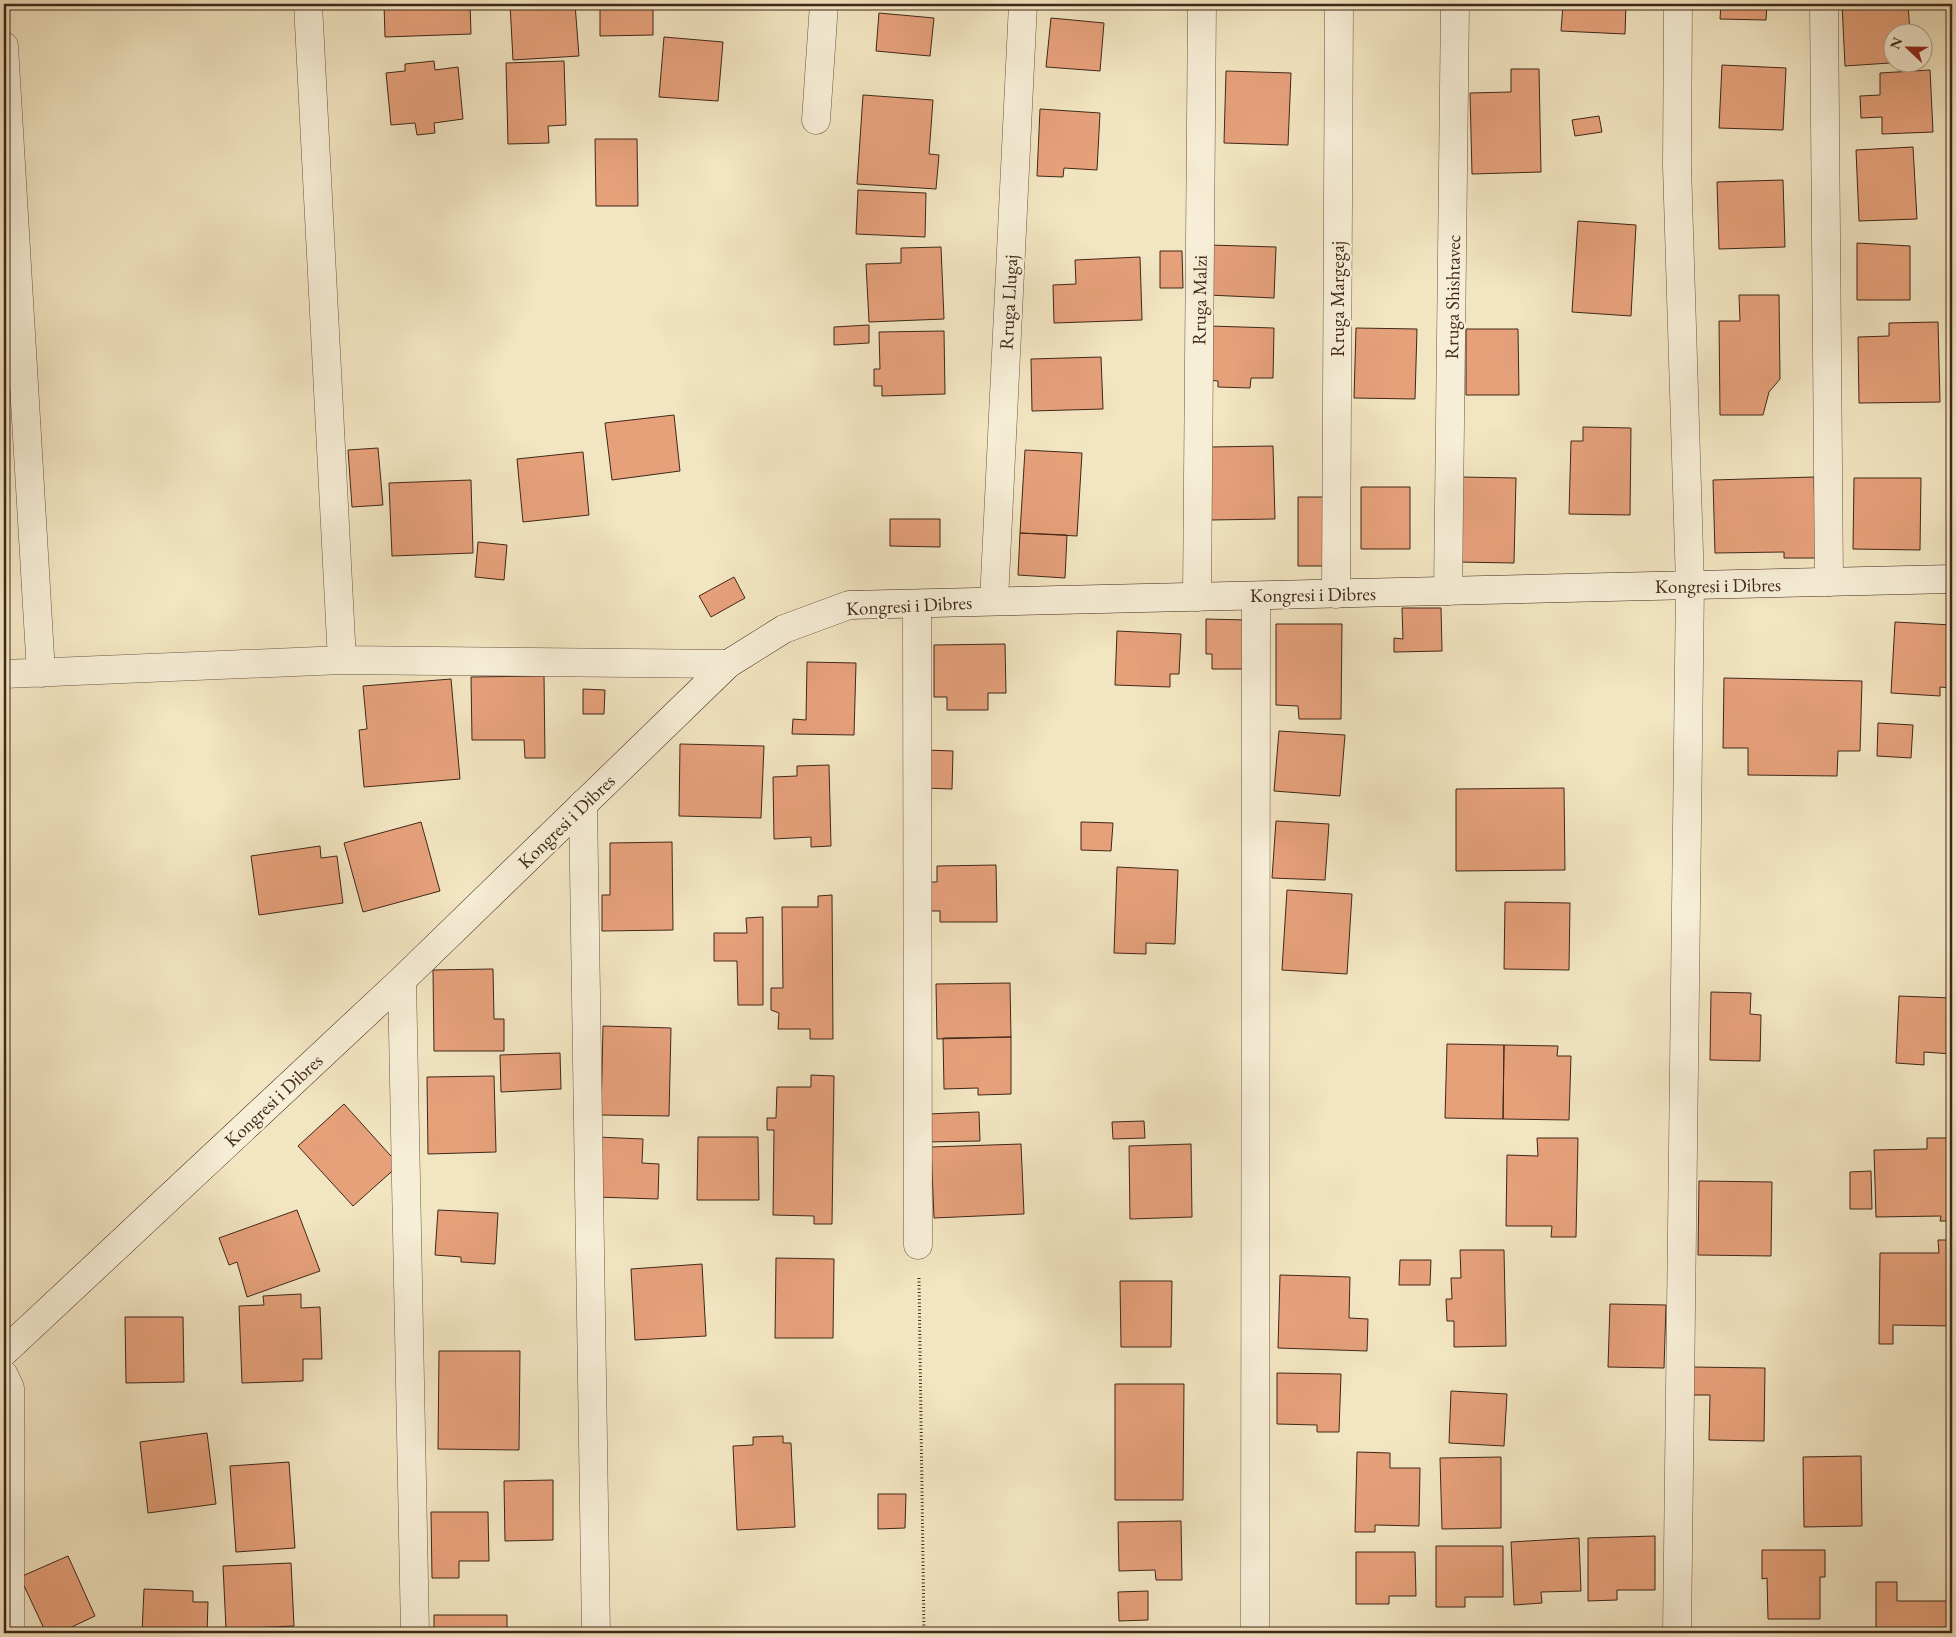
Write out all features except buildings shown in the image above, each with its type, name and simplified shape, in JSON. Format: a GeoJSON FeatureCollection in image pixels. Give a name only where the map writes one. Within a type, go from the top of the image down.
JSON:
{"type":"FeatureCollection","features":[{"type":"Feature","properties":{"kind":"street"},"geometry":{"type":"LineString","coordinates":[[308,4],[342,660]]}},
{"type":"Feature","properties":{"kind":"street"},"geometry":{"type":"LineString","coordinates":[[816,120],[824,4]]}},
{"type":"Feature","properties":{"kind":"street","name":"Rruga Llugaj"},"geometry":{"type":"LineString","coordinates":[[994,601],[1023,4]]}},
{"type":"Feature","properties":{"kind":"street","name":"Rruga Malzi"},"geometry":{"type":"LineString","coordinates":[[1197,597],[1202,4]]}},
{"type":"Feature","properties":{"kind":"street","name":"Rruga Margegaj"},"geometry":{"type":"LineString","coordinates":[[1336,594],[1339,4]]}},
{"type":"Feature","properties":{"kind":"street","name":"Rruga Shishtavec"},"geometry":{"type":"LineString","coordinates":[[1448,591],[1455,4]]}},
{"type":"Feature","properties":{"kind":"street"},"geometry":{"type":"LineString","coordinates":[[1677,1633],[1690,585],[1677,166],[1678,4]]}},
{"type":"Feature","properties":{"kind":"street"},"geometry":{"type":"LineString","coordinates":[[1824,4],[1828,582]]}},
{"type":"Feature","properties":{"kind":"street"},"geometry":{"type":"LineString","coordinates":[[4,46],[41,673]]}},
{"type":"Feature","properties":{"kind":"street","name":"Kongresi i Dibres"},"geometry":{"type":"LineString","coordinates":[[4,1352],[402,980],[728,664],[784,629],[849,605],[1952,579]]}},
{"type":"Feature","properties":{"kind":"street"},"geometry":{"type":"LineString","coordinates":[[1255,1633],[1256,596]]}},
{"type":"Feature","properties":{"kind":"street"},"geometry":{"type":"LineString","coordinates":[[917,604],[918,1244]]}},
{"type":"Feature","properties":{"kind":"street"},"geometry":{"type":"LineString","coordinates":[[4,674],[342,660],[728,664]]}},
{"type":"Feature","properties":{"kind":"street"},"geometry":{"type":"LineString","coordinates":[[583,804],[596,1633]]}},
{"type":"Feature","properties":{"kind":"street"},"geometry":{"type":"LineString","coordinates":[[402,980],[414,1633]]}},
{"type":"Feature","properties":{"kind":"street"},"geometry":{"type":"LineString","coordinates":[[4,1375],[10,1388],[10,1633]]}},
{"type":"Feature","properties":{"kind":"path"},"geometry":{"type":"LineString","coordinates":[[918,1244],[924,1633]]}}]}
